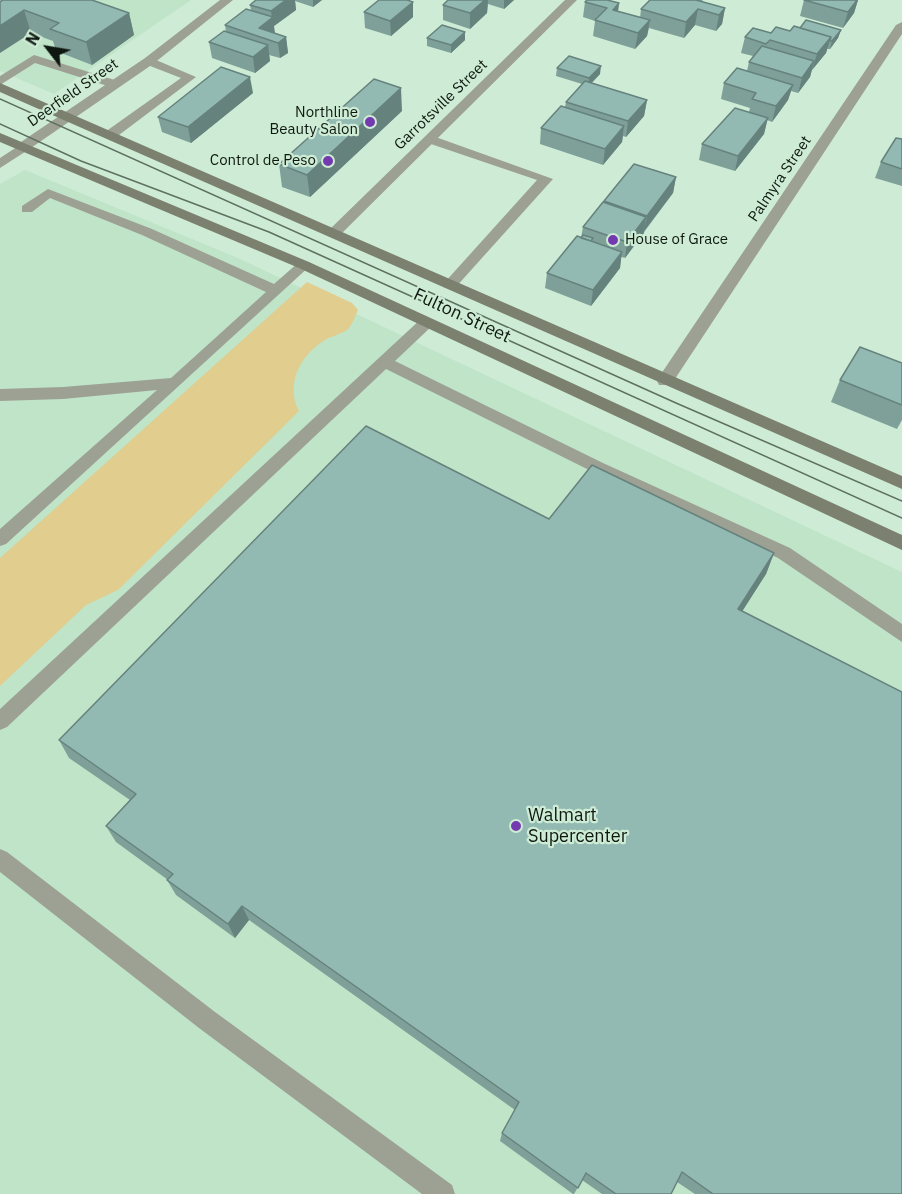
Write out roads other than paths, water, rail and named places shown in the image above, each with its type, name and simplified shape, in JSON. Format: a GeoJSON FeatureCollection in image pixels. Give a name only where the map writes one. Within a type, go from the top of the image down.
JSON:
{"type":"FeatureCollection","features":[{"type":"Feature","properties":{"kind":"main road","name":"Fulton Street"},"geometry":{"type":"LineString","coordinates":[[0,87],[665,381],[902,483]]}},
{"type":"Feature","properties":{"kind":"main road","name":"Fulton Street"},"geometry":{"type":"LineString","coordinates":[[0,137],[304,265],[902,543]]}},
{"type":"Feature","properties":{"kind":"street","name":"Deerfield Street"},"geometry":{"type":"LineString","coordinates":[[0,164],[149,61],[227,0]]}},
{"type":"Feature","properties":{"kind":"street","name":"Garrotsville Street"},"geometry":{"type":"LineString","coordinates":[[334,233],[571,0]]}},
{"type":"Feature","properties":{"kind":"street","name":"Palmyra Street"},"geometry":{"type":"LineString","coordinates":[[665,381],[902,25]]}},
{"type":"Feature","properties":{"kind":"street"},"geometry":{"type":"LineString","coordinates":[[0,81],[34,59],[114,84]]}},
{"type":"Feature","properties":{"kind":"street"},"geometry":{"type":"LineString","coordinates":[[110,135],[190,77],[149,61]]}},
{"type":"Feature","properties":{"kind":"street"},"geometry":{"type":"LineString","coordinates":[[430,139],[546,179],[450,285]]}},
{"type":"Feature","properties":{"kind":"street"},"geometry":{"type":"LineString","coordinates":[[27,209],[48,193],[147,232],[276,291]]}},
{"type":"Feature","properties":{"kind":"street"},"geometry":{"type":"LineString","coordinates":[[0,538],[304,265]]}},
{"type":"Feature","properties":{"kind":"street"},"geometry":{"type":"LineString","coordinates":[[0,721],[427,322]]}},
{"type":"Feature","properties":{"kind":"street"},"geometry":{"type":"LineString","coordinates":[[384,362],[597,467],[784,553],[902,634]]}},
{"type":"Feature","properties":{"kind":"street"},"geometry":{"type":"LineString","coordinates":[[0,395],[63,393],[175,383]]}},
{"type":"Feature","properties":{"kind":"street"},"geometry":{"type":"LineString","coordinates":[[0,859],[207,1020],[442,1194]]}},
{"type":"Feature","properties":{"kind":"tram line"},"geometry":{"type":"LineString","coordinates":[[0,99],[676,403],[902,501]]}},
{"type":"Feature","properties":{"kind":"tram line"},"geometry":{"type":"LineString","coordinates":[[0,124],[81,161],[269,232],[902,518]]}},
{"type":"Feature","properties":{"kind":"place","name":"Northline Beauty Salon"},"geometry":{"type":"Point","coordinates":[370,122]}},
{"type":"Feature","properties":{"kind":"place","name":"Control de Peso"},"geometry":{"type":"Point","coordinates":[328,161]}},
{"type":"Feature","properties":{"kind":"place","name":"House of Grace"},"geometry":{"type":"Point","coordinates":[613,240]}},
{"type":"Feature","properties":{"kind":"place","name":"Walmart Supercenter"},"geometry":{"type":"Point","coordinates":[516,826]}}]}
